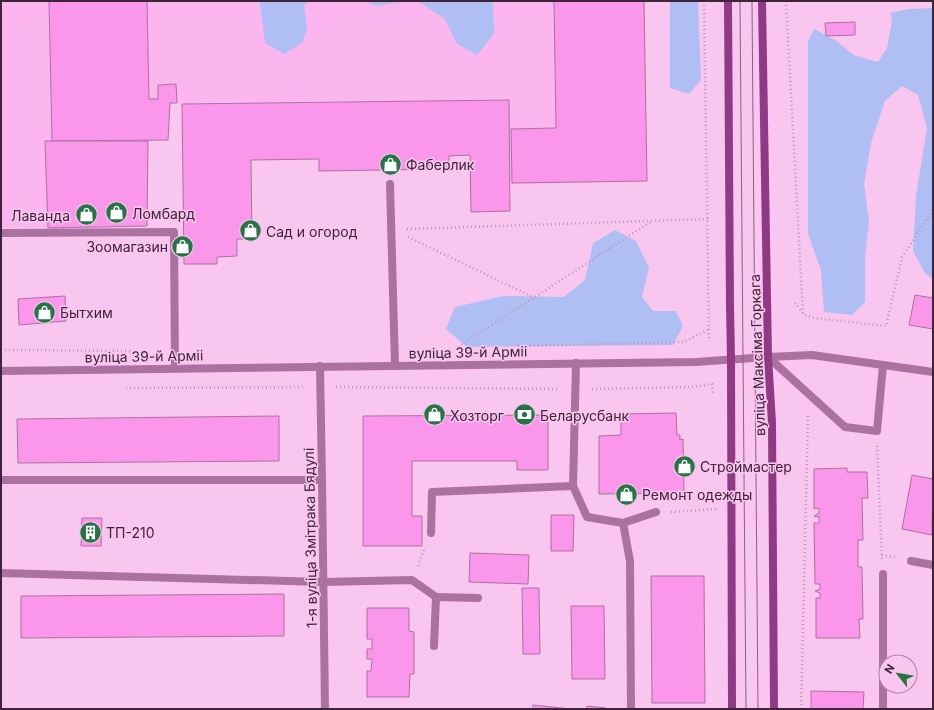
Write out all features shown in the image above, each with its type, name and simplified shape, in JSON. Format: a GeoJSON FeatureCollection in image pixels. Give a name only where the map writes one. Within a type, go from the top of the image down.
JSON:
{"type":"FeatureCollection","features":[{"type":"Feature","properties":{"kind":"main road","name":"вуліца Максіма Горкага"},"geometry":{"type":"LineString","coordinates":[[728,1],[732,709]]}},
{"type":"Feature","properties":{"kind":"main road","name":"вуліца Максіма Горкага"},"geometry":{"type":"LineString","coordinates":[[762,1],[768,357],[772,423],[774,709]]}},
{"type":"Feature","properties":{"kind":"street"},"geometry":{"type":"LineString","coordinates":[[390,184],[395,366]]}},
{"type":"Feature","properties":{"kind":"street"},"geometry":{"type":"LineString","coordinates":[[1,233],[174,232],[175,368]]}},
{"type":"Feature","properties":{"kind":"street","name":"вуліца 39-й Арміі"},"geometry":{"type":"LineString","coordinates":[[1,370],[696,362],[812,355],[933,372]]}},
{"type":"Feature","properties":{"kind":"street"},"geometry":{"type":"LineString","coordinates":[[768,357],[845,427],[877,432],[883,365]]}},
{"type":"Feature","properties":{"kind":"street"},"geometry":{"type":"LineString","coordinates":[[576,363],[573,486],[587,517],[623,523],[656,512]]}},
{"type":"Feature","properties":{"kind":"street","name":"1-я вуліца Змітрака Бядулі"},"geometry":{"type":"LineString","coordinates":[[320,366],[325,709]]}},
{"type":"Feature","properties":{"kind":"street"},"geometry":{"type":"LineString","coordinates":[[1,480],[322,480]]}},
{"type":"Feature","properties":{"kind":"street"},"geometry":{"type":"LineString","coordinates":[[431,533],[432,492],[573,486]]}},
{"type":"Feature","properties":{"kind":"street"},"geometry":{"type":"LineString","coordinates":[[623,523],[630,561],[631,709]]}},
{"type":"Feature","properties":{"kind":"street"},"geometry":{"type":"LineString","coordinates":[[911,561],[933,564]]}},
{"type":"Feature","properties":{"kind":"street"},"geometry":{"type":"LineString","coordinates":[[1,574],[323,582],[412,580],[436,597],[478,598]]}},
{"type":"Feature","properties":{"kind":"street"},"geometry":{"type":"LineString","coordinates":[[883,574],[883,709]]}},
{"type":"Feature","properties":{"kind":"street"},"geometry":{"type":"LineString","coordinates":[[434,646],[436,597]]}},
{"type":"Feature","properties":{"kind":"path"},"geometry":{"type":"LineString","coordinates":[[704,1],[709,341]]}},
{"type":"Feature","properties":{"kind":"path"},"geometry":{"type":"LineString","coordinates":[[786,1],[803,314]]}},
{"type":"Feature","properties":{"kind":"path"},"geometry":{"type":"LineString","coordinates":[[795,303],[803,314],[814,318],[886,326],[902,257],[933,210]]}},
{"type":"Feature","properties":{"kind":"path"},"geometry":{"type":"LineString","coordinates":[[391,229],[708,219]]}},
{"type":"Feature","properties":{"kind":"path"},"geometry":{"type":"LineString","coordinates":[[459,347],[652,221]]}},
{"type":"Feature","properties":{"kind":"path"},"geometry":{"type":"LineString","coordinates":[[391,229],[535,298]]}},
{"type":"Feature","properties":{"kind":"path"},"geometry":{"type":"LineString","coordinates":[[513,346],[684,342],[709,329]]}},
{"type":"Feature","properties":{"kind":"path"},"geometry":{"type":"LineString","coordinates":[[452,348],[467,347]]}},
{"type":"Feature","properties":{"kind":"path"},"geometry":{"type":"LineString","coordinates":[[1,350],[143,351]]}},
{"type":"Feature","properties":{"kind":"path"},"geometry":{"type":"LineString","coordinates":[[120,388],[320,387],[576,389],[691,388],[712,384]]}},
{"type":"Feature","properties":{"kind":"path"},"geometry":{"type":"LineString","coordinates":[[801,709],[809,395]]}},
{"type":"Feature","properties":{"kind":"path"},"geometry":{"type":"LineString","coordinates":[[877,432],[883,574]]}},
{"type":"Feature","properties":{"kind":"path"},"geometry":{"type":"LineString","coordinates":[[656,512],[720,509]]}},
{"type":"Feature","properties":{"kind":"path"},"geometry":{"type":"LineString","coordinates":[[412,580],[431,533]]}},
{"type":"Feature","properties":{"kind":"shaded area"},"geometry":{"type":"Polygon","coordinates":[[[1,1],[644,1],[647,181],[510,184],[509,100],[170,103],[168,140],[148,141],[147,226],[48,228],[1,227],[1,1]]]}},
{"type":"Feature","properties":{"kind":"shaded area"},"geometry":{"type":"Polygon","coordinates":[[[259,1],[309,1],[304,5],[307,28],[303,42],[284,54],[265,43],[259,1]]]}},
{"type":"Feature","properties":{"kind":"shaded area"},"geometry":{"type":"Polygon","coordinates":[[[366,1],[407,1],[376,6],[366,1]]]}},
{"type":"Feature","properties":{"kind":"shaded area"},"geometry":{"type":"Polygon","coordinates":[[[417,1],[493,1],[494,34],[477,55],[457,44],[444,18],[417,1]]]}},
{"type":"Feature","properties":{"kind":"shaded area"},"geometry":{"type":"Polygon","coordinates":[[[670,1],[698,1],[701,80],[689,94],[670,88],[670,1]]]}},
{"type":"Feature","properties":{"kind":"shaded area"},"geometry":{"type":"Polygon","coordinates":[[[933,8],[933,279],[925,273],[913,251],[916,196],[927,128],[918,95],[902,86],[885,101],[871,143],[864,184],[869,221],[865,258],[865,302],[852,315],[824,312],[821,270],[808,234],[808,41],[814,29],[835,40],[854,55],[878,62],[887,48],[892,21],[890,13],[909,9],[933,8]]]}},
{"type":"Feature","properties":{"kind":"shaded area"},"geometry":{"type":"Polygon","coordinates":[[[615,230],[636,241],[649,268],[642,297],[653,311],[676,311],[683,326],[673,345],[467,347],[446,329],[455,307],[503,296],[564,297],[585,280],[593,243],[615,230]]]}},
{"type":"Feature","properties":{"kind":"building"},"geometry":{"type":"Polygon","coordinates":[[[49,1],[147,1],[149,99],[158,99],[158,85],[176,84],[177,103],[170,103],[168,140],[52,141],[49,1]]]}},
{"type":"Feature","properties":{"kind":"building"},"geometry":{"type":"Polygon","coordinates":[[[554,1],[644,1],[647,181],[512,183],[511,129],[556,128],[554,1]]]}},
{"type":"Feature","properties":{"kind":"building"},"geometry":{"type":"Polygon","coordinates":[[[855,22],[855,35],[826,36],[825,23],[855,22]]]}},
{"type":"Feature","properties":{"kind":"building"},"geometry":{"type":"Polygon","coordinates":[[[509,100],[510,211],[471,212],[470,155],[449,156],[449,169],[319,171],[319,159],[251,160],[252,239],[237,239],[237,256],[217,257],[217,264],[184,264],[182,104],[509,100]]]}},
{"type":"Feature","properties":{"kind":"building"},"geometry":{"type":"Polygon","coordinates":[[[45,141],[148,141],[147,226],[48,228],[45,141]]]}},
{"type":"Feature","properties":{"kind":"building"},"geometry":{"type":"Polygon","coordinates":[[[915,295],[933,298],[933,329],[909,325],[915,295]]]}},
{"type":"Feature","properties":{"kind":"building"},"geometry":{"type":"Polygon","coordinates":[[[65,296],[66,321],[19,325],[18,299],[65,296]]]}},
{"type":"Feature","properties":{"kind":"building"},"geometry":{"type":"Polygon","coordinates":[[[676,413],[677,435],[680,435],[680,440],[683,439],[684,493],[599,494],[599,436],[621,435],[621,414],[676,413]]]}},
{"type":"Feature","properties":{"kind":"building"},"geometry":{"type":"Polygon","coordinates":[[[548,415],[548,470],[517,470],[517,461],[412,461],[412,516],[422,516],[422,546],[363,546],[363,416],[548,415]]]}},
{"type":"Feature","properties":{"kind":"building"},"geometry":{"type":"Polygon","coordinates":[[[279,416],[279,461],[18,463],[17,419],[279,416]]]}},
{"type":"Feature","properties":{"kind":"building"},"geometry":{"type":"Polygon","coordinates":[[[847,468],[847,472],[867,472],[868,498],[862,498],[863,540],[858,540],[858,567],[862,567],[863,619],[859,619],[860,638],[816,638],[816,598],[820,598],[820,593],[815,591],[820,589],[820,584],[815,584],[814,523],[819,523],[819,517],[814,516],[819,513],[819,508],[814,509],[814,469],[847,468]]]}},
{"type":"Feature","properties":{"kind":"building"},"geometry":{"type":"Polygon","coordinates":[[[912,475],[933,479],[932,535],[902,529],[912,475]]]}},
{"type":"Feature","properties":{"kind":"building"},"geometry":{"type":"Polygon","coordinates":[[[551,515],[574,515],[573,551],[551,551],[551,515]]]}},
{"type":"Feature","properties":{"kind":"building","name":"ТП-210"},"geometry":{"type":"Polygon","coordinates":[[[82,518],[102,518],[101,546],[81,546],[82,518]]]}},
{"type":"Feature","properties":{"kind":"building"},"geometry":{"type":"Polygon","coordinates":[[[470,553],[529,555],[528,584],[469,582],[470,553]]]}},
{"type":"Feature","properties":{"kind":"building"},"geometry":{"type":"Polygon","coordinates":[[[651,576],[704,576],[705,703],[652,703],[651,576]]]}},
{"type":"Feature","properties":{"kind":"building"},"geometry":{"type":"Polygon","coordinates":[[[522,588],[539,588],[540,654],[523,654],[522,588]]]}},
{"type":"Feature","properties":{"kind":"building"},"geometry":{"type":"Polygon","coordinates":[[[284,594],[284,636],[21,638],[21,596],[284,594]]]}},
{"type":"Feature","properties":{"kind":"building"},"geometry":{"type":"Polygon","coordinates":[[[571,606],[604,606],[605,679],[572,679],[571,606]]]}},
{"type":"Feature","properties":{"kind":"building"},"geometry":{"type":"Polygon","coordinates":[[[367,608],[409,608],[409,631],[414,632],[414,674],[410,674],[409,697],[367,697],[367,671],[371,671],[372,659],[367,659],[367,649],[372,649],[372,639],[367,639],[367,608]]]}},
{"type":"Feature","properties":{"kind":"building"},"geometry":{"type":"Polygon","coordinates":[[[811,691],[864,692],[863,709],[811,709],[811,691]]]}},
{"type":"Feature","properties":{"kind":"building"},"geometry":{"type":"Polygon","coordinates":[[[533,705],[570,709],[533,709],[533,705]]]}},
{"type":"Feature","properties":{"kind":"building"},"geometry":{"type":"Polygon","coordinates":[[[587,706],[606,708],[606,709],[587,709],[587,706]]]}},
{"type":"Feature","properties":{"kind":"tram line"},"geometry":{"type":"LineString","coordinates":[[740,1],[746,709]]}},
{"type":"Feature","properties":{"kind":"tram line"},"geometry":{"type":"LineString","coordinates":[[752,1],[758,709]]}},
{"type":"Feature","properties":{"kind":"place","name":"Фаберлик"},"geometry":{"type":"Point","coordinates":[390,164]}},
{"type":"Feature","properties":{"kind":"place","name":"Ломбард"},"geometry":{"type":"Point","coordinates":[117,213]}},
{"type":"Feature","properties":{"kind":"place","name":"Лаванда"},"geometry":{"type":"Point","coordinates":[86,215]}},
{"type":"Feature","properties":{"kind":"place","name":"Сад и огород"},"geometry":{"type":"Point","coordinates":[251,231]}},
{"type":"Feature","properties":{"kind":"place","name":"Зоомагазин"},"geometry":{"type":"Point","coordinates":[183,246]}},
{"type":"Feature","properties":{"kind":"place","name":"Бытхим"},"geometry":{"type":"Point","coordinates":[45,312]}},
{"type":"Feature","properties":{"kind":"place","name":"Хозторг"},"geometry":{"type":"Point","coordinates":[435,415]}},
{"type":"Feature","properties":{"kind":"place","name":"Беларусбанк"},"geometry":{"type":"Point","coordinates":[524,415]}},
{"type":"Feature","properties":{"kind":"place","name":"Строймастер"},"geometry":{"type":"Point","coordinates":[684,466]}},
{"type":"Feature","properties":{"kind":"place","name":"Ремонт одежды"},"geometry":{"type":"Point","coordinates":[627,494]}},
{"type":"Feature","properties":{"kind":"place","name":"ТП-210"},"geometry":{"type":"Point","coordinates":[91,532]}}]}
